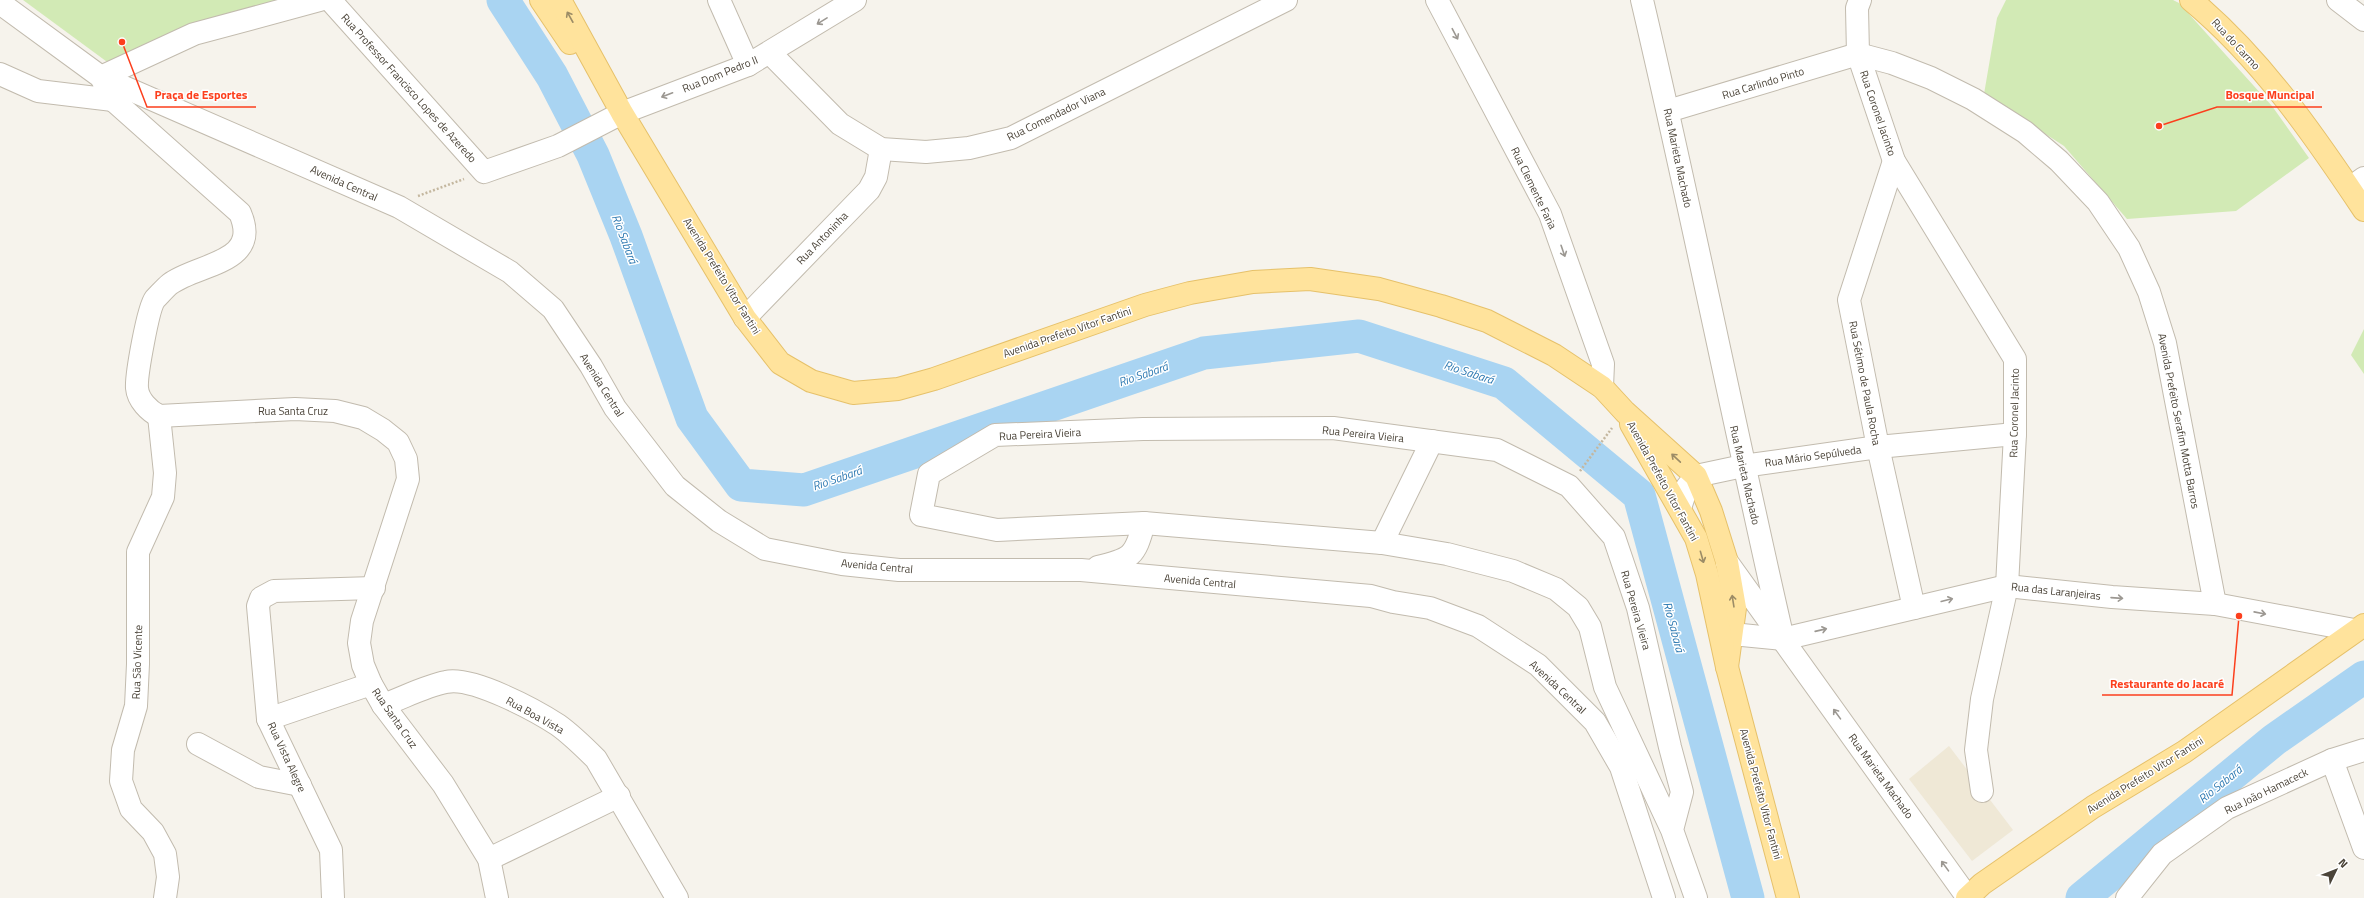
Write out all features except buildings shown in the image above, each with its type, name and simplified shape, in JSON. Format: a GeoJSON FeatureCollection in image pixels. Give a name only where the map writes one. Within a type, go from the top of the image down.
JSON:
{"type":"FeatureCollection","features":[{"type":"Feature","properties":{"kind":"main road","name":"Avenida Prefeito Vitor Fantini"},"geometry":{"type":"LineString","coordinates":[[541,0],[560,29],[622,113]]}},
{"type":"Feature","properties":{"kind":"main road","name":"Avenida Prefeito Vitor Fantini"},"geometry":{"type":"LineString","coordinates":[[560,0],[622,113],[745,318],[780,363],[811,381],[853,393],[898,389],[934,379],[1145,304],[1190,293],[1253,282],[1310,280],[1379,289],[1487,321],[1554,355],[1602,387],[1619,420],[1680,508],[1696,538],[1725,629],[1727,667],[1788,898]]}},
{"type":"Feature","properties":{"kind":"main road","name":"Rua do Carmo"},"geometry":{"type":"LineString","coordinates":[[2191,0],[2212,17],[2246,52],[2357,183],[2364,210]]}},
{"type":"Feature","properties":{"kind":"main road","name":"Avenida Prefeito Vitor Fantini"},"geometry":{"type":"LineString","coordinates":[[1619,420],[1696,476],[1711,511],[1727,562],[1735,608],[1725,629]]}},
{"type":"Feature","properties":{"kind":"main road","name":"Avenida Prefeito Vitor Fantini"},"geometry":{"type":"LineString","coordinates":[[1968,898],[1982,884],[2093,807],[2184,752],[2359,627]]}},
{"type":"Feature","properties":{"kind":"street"},"geometry":{"type":"LineString","coordinates":[[101,77],[194,34],[320,0]]}},
{"type":"Feature","properties":{"kind":"street","name":"Rua Professor Francisco Lopes de Azeredo"},"geometry":{"type":"LineString","coordinates":[[330,0],[484,172],[558,146]]}},
{"type":"Feature","properties":{"kind":"street"},"geometry":{"type":"LineString","coordinates":[[719,0],[748,64]]}},
{"type":"Feature","properties":{"kind":"street","name":"Rua Dom Pedro II"},"geometry":{"type":"LineString","coordinates":[[558,146],[622,113],[748,64],[770,53],[855,0]]}},
{"type":"Feature","properties":{"kind":"street","name":"Rua Comendador Viana"},"geometry":{"type":"LineString","coordinates":[[770,53],[840,124],[881,149],[926,152],[969,148],[1010,138],[1286,0]]}},
{"type":"Feature","properties":{"kind":"street","name":"Rua Clemente Faria"},"geometry":{"type":"LineString","coordinates":[[1437,0],[1550,214],[1603,364],[1602,387]]}},
{"type":"Feature","properties":{"kind":"street","name":"Rua Marieta Machado"},"geometry":{"type":"LineString","coordinates":[[1642,0],[1668,111],[1743,466],[1783,639],[1968,898]]}},
{"type":"Feature","properties":{"kind":"street","name":"Rua Coronel Jacinto"},"geometry":{"type":"LineString","coordinates":[[1860,0],[1857,8],[1858,54],[1894,161],[2015,359],[2015,434],[2007,586],[1982,699],[1976,750],[1982,790]]}},
{"type":"Feature","properties":{"kind":"street"},"geometry":{"type":"LineString","coordinates":[[2338,0],[2364,20]]}},
{"type":"Feature","properties":{"kind":"street"},"geometry":{"type":"LineString","coordinates":[[0,3],[101,77],[113,100],[240,213],[245,225],[245,238],[227,259],[171,284],[154,301],[147,318],[137,388],[147,406],[159,416]]}},
{"type":"Feature","properties":{"kind":"street","name":"Rua Carlindo Pinto"},"geometry":{"type":"LineString","coordinates":[[1668,111],[1858,54]]}},
{"type":"Feature","properties":{"kind":"street","name":"Avenida Prefeito Serafim Motta Barros"},"geometry":{"type":"LineString","coordinates":[[1858,54],[1892,63],[1931,78],[1973,100],[2025,132],[2059,161],[2098,202],[2129,248],[2149,292],[2165,344],[2215,604]]}},
{"type":"Feature","properties":{"kind":"street"},"geometry":{"type":"LineString","coordinates":[[0,74],[38,91],[113,100]]}},
{"type":"Feature","properties":{"kind":"street","name":"Avenida Central"},"geometry":{"type":"LineString","coordinates":[[101,77],[399,207],[510,272],[553,309],[591,366],[615,408],[675,486],[719,521],[765,549],[842,564],[899,570],[1081,570],[1371,596],[1393,602],[1430,608],[1478,626],[1538,665],[1595,722],[1621,767],[1664,898]]}},
{"type":"Feature","properties":{"kind":"street","name":"Rua Antoninha"},"geometry":{"type":"LineString","coordinates":[[745,318],[869,190],[876,177],[881,149]]}},
{"type":"Feature","properties":{"kind":"street","name":"Rua Sétimo de Paula Rocha"},"geometry":{"type":"LineString","coordinates":[[1894,161],[1849,300],[1878,447],[1914,608]]}},
{"type":"Feature","properties":{"kind":"street","name":"Rua Santa Cruz"},"geometry":{"type":"LineString","coordinates":[[159,416],[296,409],[335,411],[364,418],[398,442],[406,459],[408,479],[374,588],[362,621],[359,643],[364,665],[371,684],[383,705],[443,784],[488,859],[497,898]]}},
{"type":"Feature","properties":{"kind":"street","name":"Rua São Vicente"},"geometry":{"type":"LineString","coordinates":[[159,416],[165,473],[163,498],[138,552],[138,664],[136,706],[123,750],[121,781],[130,810],[153,832],[165,854],[168,877],[165,898]]}},
{"type":"Feature","properties":{"kind":"street","name":"Rua Pereira Vieira"},"geometry":{"type":"LineString","coordinates":[[1672,830],[1682,792],[1670,747],[1638,608],[1614,537],[1569,486],[1497,450],[1334,428],[1143,429],[995,435],[929,474],[921,515],[997,530],[1144,523],[1382,542],[1447,554],[1514,570],[1556,589],[1578,607],[1590,627],[1605,687],[1672,830],[1696,898]]}},
{"type":"Feature","properties":{"kind":"street","name":"Rua Mário Sepúlveda"},"geometry":{"type":"LineString","coordinates":[[1696,476],[1743,466],[1878,447],[2015,434]]}},
{"type":"Feature","properties":{"kind":"street"},"geometry":{"type":"LineString","coordinates":[[1382,542],[1432,441]]}},
{"type":"Feature","properties":{"kind":"street"},"geometry":{"type":"LineString","coordinates":[[1680,508],[1687,487],[1696,476]]}},
{"type":"Feature","properties":{"kind":"street"},"geometry":{"type":"LineString","coordinates":[[1081,570],[1123,561],[1138,545],[1144,523]]}},
{"type":"Feature","properties":{"kind":"street"},"geometry":{"type":"LineString","coordinates":[[1727,562],[1783,639]]}},
{"type":"Feature","properties":{"kind":"street","name":"Rua das Laranjeiras"},"geometry":{"type":"LineString","coordinates":[[1725,629],[1783,639],[2007,586],[2112,597],[2215,604],[2359,627]]}},
{"type":"Feature","properties":{"kind":"street"},"geometry":{"type":"LineString","coordinates":[[268,719],[258,606],[261,598],[274,591],[374,588]]}},
{"type":"Feature","properties":{"kind":"street","name":"Rua Boa Vista"},"geometry":{"type":"LineString","coordinates":[[383,705],[446,682],[466,681],[484,687],[557,724],[578,740],[596,759],[619,796],[677,898]]}},
{"type":"Feature","properties":{"kind":"street","name":"Rua Vista Alegre"},"geometry":{"type":"LineString","coordinates":[[333,898],[331,850],[268,719],[371,684]]}},
{"type":"Feature","properties":{"kind":"street"},"geometry":{"type":"LineString","coordinates":[[198,744],[259,777],[300,785]]}},
{"type":"Feature","properties":{"kind":"street","name":"Rua João Hamaceck"},"geometry":{"type":"LineString","coordinates":[[2127,898],[2162,854],[2227,808],[2332,760],[2364,750]]}},
{"type":"Feature","properties":{"kind":"street"},"geometry":{"type":"LineString","coordinates":[[2332,760],[2364,848]]}},
{"type":"Feature","properties":{"kind":"street"},"geometry":{"type":"LineString","coordinates":[[488,859],[619,796]]}},
{"type":"Feature","properties":{"kind":"path"},"geometry":{"type":"LineString","coordinates":[[417,196],[484,172]]}},
{"type":"Feature","properties":{"kind":"path"},"geometry":{"type":"LineString","coordinates":[[1576,475],[1619,420]]}},
{"type":"Feature","properties":{"kind":"shaded area"},"geometry":{"type":"Polygon","coordinates":[[[1949,746],[2013,830],[1972,861],[1909,779],[1949,746]]]}},
{"type":"Feature","properties":{"kind":"green space"},"geometry":{"type":"Polygon","coordinates":[[[23,0],[289,0],[114,67],[23,0]]]}},
{"type":"Feature","properties":{"kind":"green space"},"geometry":{"type":"Polygon","coordinates":[[[2006,0],[2173,0],[2179,3],[2272,106],[2309,158],[2236,211],[2127,219],[2064,146],[1984,94],[1997,18],[2006,0]]]}},
{"type":"Feature","properties":{"kind":"green space"},"geometry":{"type":"Polygon","coordinates":[[[2364,329],[2364,374],[2351,355],[2364,329]]]}},
{"type":"Feature","properties":{"kind":"waterway","name":"Rio Sabará"},"geometry":{"type":"LineString","coordinates":[[503,0],[552,76],[593,155],[626,236],[692,418],[741,485],[804,490],[1204,353],[1359,336],[1504,383],[1639,495],[1748,898]]}},
{"type":"Feature","properties":{"kind":"waterway","name":"Rio Sabará"},"geometry":{"type":"LineString","coordinates":[[2082,898],[2274,740],[2364,677]]}},
{"type":"Feature","properties":{"kind":"place","name":"Praça de Esportes"},"geometry":{"type":"Point","coordinates":[122,42]}},
{"type":"Feature","properties":{"kind":"place","name":"Bosque Muncipal"},"geometry":{"type":"Point","coordinates":[2159,126]}},
{"type":"Feature","properties":{"kind":"place","name":"Restaurante do Jacaré"},"geometry":{"type":"Point","coordinates":[2239,616]}}]}
